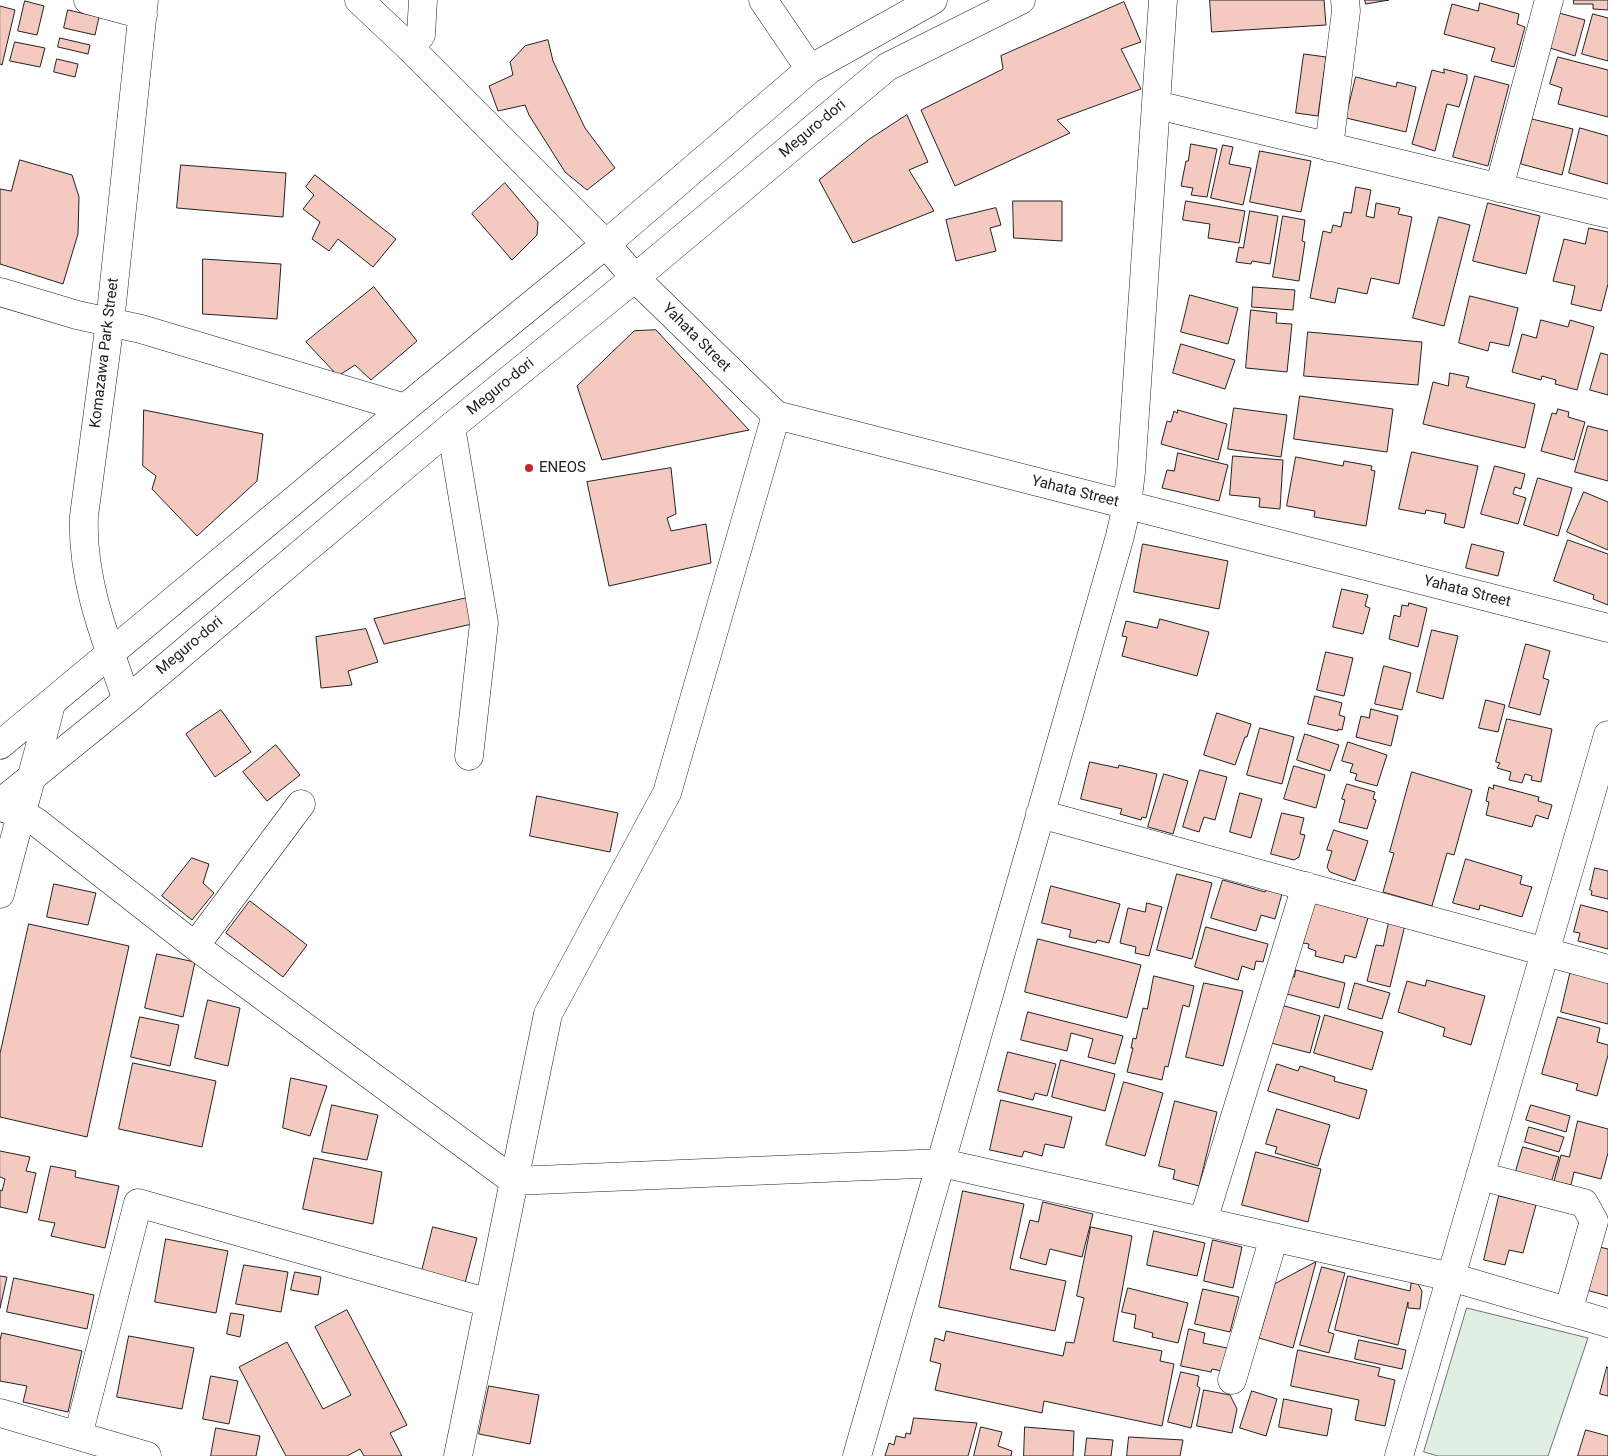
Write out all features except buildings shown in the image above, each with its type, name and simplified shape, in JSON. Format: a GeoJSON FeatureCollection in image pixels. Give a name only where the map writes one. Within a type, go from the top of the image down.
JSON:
{"type":"FeatureCollection","features":[{"type":"Feature","properties":{"kind":"street"},"geometry":{"type":"LineString","coordinates":[[88,0],[144,7]]}},
{"type":"Feature","properties":{"kind":"street","name":"Yahata Street"},"geometry":{"type":"LineString","coordinates":[[359,0],[410,48],[606,244],[636,278],[776,415],[1608,628]]}},
{"type":"Feature","properties":{"kind":"street"},"geometry":{"type":"LineString","coordinates":[[410,48],[421,35],[423,0]]}},
{"type":"Feature","properties":{"kind":"street"},"geometry":{"type":"LineString","coordinates":[[763,0],[810,69]]}},
{"type":"Feature","properties":{"kind":"street"},"geometry":{"type":"LineString","coordinates":[[0,745],[405,408],[606,244],[810,69],[933,0]]}},
{"type":"Feature","properties":{"kind":"street","name":"Meguro-dori"},"geometry":{"type":"LineString","coordinates":[[7,808],[33,777],[451,426],[636,278],[887,67],[1021,0]]}},
{"type":"Feature","properties":{"kind":"street"},"geometry":{"type":"LineString","coordinates":[[857,1456],[942,1163],[1120,536],[1127,505],[1163,0]]}},
{"type":"Feature","properties":{"kind":"street"},"geometry":{"type":"LineString","coordinates":[[1330,147],[1346,11],[1345,0]]}},
{"type":"Feature","properties":{"kind":"street"},"geometry":{"type":"LineString","coordinates":[[1499,188],[1549,0]]}},
{"type":"Feature","properties":{"kind":"street","name":"Komazawa Park Street"},"geometry":{"type":"LineString","coordinates":[[127,700],[110,653],[88,577],[83,537],[84,516],[110,322],[144,7]]}},
{"type":"Feature","properties":{"kind":"street"},"geometry":{"type":"LineString","coordinates":[[1157,105],[1608,214]]}},
{"type":"Feature","properties":{"kind":"street"},"geometry":{"type":"LineString","coordinates":[[0,292],[77,315],[141,329],[405,408]]}},
{"type":"Feature","properties":{"kind":"street"},"geometry":{"type":"LineString","coordinates":[[458,1456],[548,1014],[667,792],[776,415]]}},
{"type":"Feature","properties":{"kind":"street"},"geometry":{"type":"LineString","coordinates":[[451,426],[484,623],[469,756]]}},
{"type":"Feature","properties":{"kind":"street"},"geometry":{"type":"LineString","coordinates":[[33,777],[51,704]]}},
{"type":"Feature","properties":{"kind":"street"},"geometry":{"type":"LineString","coordinates":[[1399,1456],[1608,735]]}},
{"type":"Feature","properties":{"kind":"street"},"geometry":{"type":"LineString","coordinates":[[195,946],[301,804]]}},
{"type":"Feature","properties":{"kind":"street"},"geometry":{"type":"LineString","coordinates":[[0,894],[7,808],[35,821],[195,946],[514,1181],[942,1163],[1451,1278],[1608,1323]]}},
{"type":"Feature","properties":{"kind":"street"},"geometry":{"type":"LineString","coordinates":[[1040,814],[1608,969]]}},
{"type":"Feature","properties":{"kind":"street"},"geometry":{"type":"LineString","coordinates":[[1203,1221],[1306,886]]}},
{"type":"Feature","properties":{"kind":"street"},"geometry":{"type":"LineString","coordinates":[[1480,1176],[1584,1203],[1594,1220],[1568,1312]]}},
{"type":"Feature","properties":{"kind":"street"},"geometry":{"type":"LineString","coordinates":[[78,1436],[138,1203],[489,1303]]}},
{"type":"Feature","properties":{"kind":"street"},"geometry":{"type":"LineString","coordinates":[[1232,1380],[1274,1237]]}},
{"type":"Feature","properties":{"kind":"street"},"geometry":{"type":"LineString","coordinates":[[0,1413],[146,1456]]}},
{"type":"Feature","properties":{"kind":"green space"},"geometry":{"type":"Polygon","coordinates":[[[1467,1308],[1588,1338],[1548,1456],[1438,1456],[1424,1452],[1467,1308]]]}},
{"type":"Feature","properties":{"kind":"place","name":"ENEOS"},"geometry":{"type":"Point","coordinates":[529,468]}}]}
